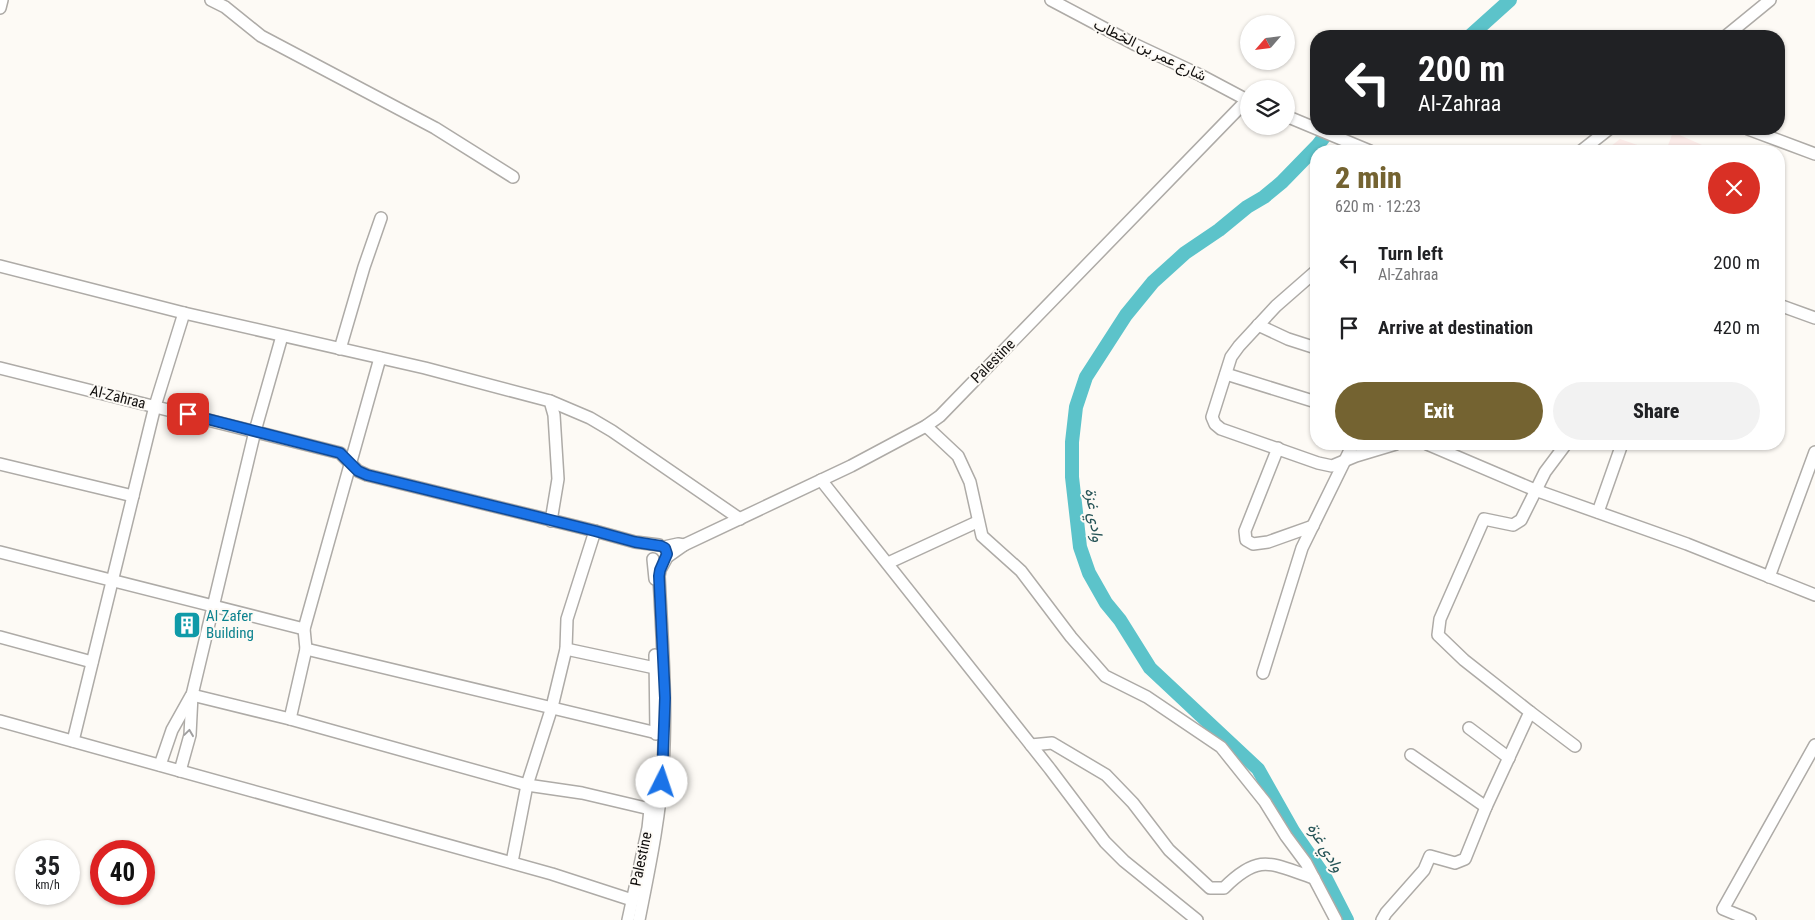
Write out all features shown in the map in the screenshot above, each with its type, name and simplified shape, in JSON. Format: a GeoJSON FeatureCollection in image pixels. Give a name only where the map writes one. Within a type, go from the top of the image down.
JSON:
{"type":"FeatureCollection","features":[{"type":"Feature","properties":{"kind":"street"},"geometry":{"type":"LineString","coordinates":[[0,8],[2,0]]}},
{"type":"Feature","properties":{"kind":"street"},"geometry":{"type":"LineString","coordinates":[[211,0],[225,7],[262,36],[435,128],[513,177]]}},
{"type":"Feature","properties":{"kind":"street","name":"شارع عمر بن الخطاب"},"geometry":{"type":"LineString","coordinates":[[1051,0],[1240,97]]}},
{"type":"Feature","properties":{"kind":"street"},"geometry":{"type":"LineString","coordinates":[[1733,30],[1770,0]]}},
{"type":"Feature","properties":{"kind":"street","name":"Palestine"},"geometry":{"type":"LineString","coordinates":[[664,552],[675,545],[684,545],[821,480],[926,426],[940,416],[1240,109]]}},
{"type":"Feature","properties":{"kind":"street"},"geometry":{"type":"LineString","coordinates":[[1295,120],[1310,126]]}},
{"type":"Feature","properties":{"kind":"street"},"geometry":{"type":"LineString","coordinates":[[1332,135],[1356,145]]}},
{"type":"Feature","properties":{"kind":"street"},"geometry":{"type":"LineString","coordinates":[[1589,145],[1601,135]]}},
{"type":"Feature","properties":{"kind":"street"},"geometry":{"type":"LineString","coordinates":[[1764,135],[1815,154]]}},
{"type":"Feature","properties":{"kind":"street"},"geometry":{"type":"LineString","coordinates":[[340,349],[364,267],[381,218]]}},
{"type":"Feature","properties":{"kind":"street"},"geometry":{"type":"LineString","coordinates":[[0,266],[184,313],[380,358],[550,401],[590,418],[612,431],[740,519]]}},
{"type":"Feature","properties":{"kind":"street"},"geometry":{"type":"LineString","coordinates":[[1310,276],[1276,306],[1231,357],[1212,417],[1215,424],[1221,429],[1318,463],[1332,466],[1376,450]]}},
{"type":"Feature","properties":{"kind":"street"},"geometry":{"type":"LineString","coordinates":[[1785,306],[1815,318]]}},
{"type":"Feature","properties":{"kind":"street"},"geometry":{"type":"LineString","coordinates":[[73,740],[154,406],[184,313]]}},
{"type":"Feature","properties":{"kind":"street"},"geometry":{"type":"LineString","coordinates":[[1258,325],[1288,339],[1310,346]]}},
{"type":"Feature","properties":{"kind":"street"},"geometry":{"type":"LineString","coordinates":[[180,771],[190,735],[192,695],[255,431],[282,336]]}},
{"type":"Feature","properties":{"kind":"street"},"geometry":{"type":"LineString","coordinates":[[290,719],[306,649],[304,629],[352,465],[380,358]]}},
{"type":"Feature","properties":{"kind":"street","name":"Al-Zahraa"},"geometry":{"type":"LineString","coordinates":[[0,368],[340,453],[358,471],[367,475],[595,531],[664,552]]}},
{"type":"Feature","properties":{"kind":"street"},"geometry":{"type":"LineString","coordinates":[[1226,374],[1310,400]]}},
{"type":"Feature","properties":{"kind":"street"},"geometry":{"type":"LineString","coordinates":[[550,401],[554,415],[558,479],[550,521]]}},
{"type":"Feature","properties":{"kind":"street"},"geometry":{"type":"LineString","coordinates":[[926,426],[958,456],[970,482],[982,536],[1021,571],[1070,637],[1105,676],[1147,697],[1221,747],[1265,802],[1286,836],[1306,863],[1336,920]]}},
{"type":"Feature","properties":{"kind":"street"},"geometry":{"type":"LineString","coordinates":[[1278,448],[1245,531],[1246,540],[1253,544],[1268,542],[1313,526]]}},
{"type":"Feature","properties":{"kind":"street"},"geometry":{"type":"LineString","coordinates":[[1263,672],[1302,548],[1350,450]]}},
{"type":"Feature","properties":{"kind":"street"},"geometry":{"type":"LineString","coordinates":[[1441,450],[1535,490],[1687,544],[1815,595]]}},
{"type":"Feature","properties":{"kind":"street"},"geometry":{"type":"LineString","coordinates":[[1562,450],[1545,472],[1521,520],[1513,525],[1484,519],[1440,619],[1438,635],[1464,660],[1575,746]]}},
{"type":"Feature","properties":{"kind":"street"},"geometry":{"type":"LineString","coordinates":[[1598,512],[1620,450]]}},
{"type":"Feature","properties":{"kind":"street"},"geometry":{"type":"LineString","coordinates":[[1770,577],[1815,452]]}},
{"type":"Feature","properties":{"kind":"street"},"geometry":{"type":"LineString","coordinates":[[0,464],[133,496]]}},
{"type":"Feature","properties":{"kind":"street"},"geometry":{"type":"LineString","coordinates":[[821,480],[1105,842],[1143,877],[1197,920]]}},
{"type":"Feature","properties":{"kind":"street"},"geometry":{"type":"LineString","coordinates":[[888,563],[977,522]]}},
{"type":"Feature","properties":{"kind":"street"},"geometry":{"type":"LineString","coordinates":[[512,862],[527,784],[552,707],[566,649],[567,619],[595,531]]}},
{"type":"Feature","properties":{"kind":"street","name":"Al-Zahraa"},"geometry":{"type":"LineString","coordinates":[[635,542],[652,557]]}},
{"type":"Feature","properties":{"kind":"street"},"geometry":{"type":"LineString","coordinates":[[0,552],[304,629]]}},
{"type":"Feature","properties":{"kind":"street"},"geometry":{"type":"LineString","coordinates":[[652,557],[659,562],[664,552]]}},
{"type":"Feature","properties":{"kind":"street"},"geometry":{"type":"LineString","coordinates":[[639,920],[657,830],[663,766],[665,698],[659,576],[664,552]]}},
{"type":"Feature","properties":{"kind":"street","name":"Palestine"},"geometry":{"type":"LineString","coordinates":[[628,920],[648,828],[655,770],[655,578],[652,557]]}},
{"type":"Feature","properties":{"kind":"street"},"geometry":{"type":"LineString","coordinates":[[0,637],[92,662]]}},
{"type":"Feature","properties":{"kind":"street"},"geometry":{"type":"LineString","coordinates":[[306,649],[656,733]]}},
{"type":"Feature","properties":{"kind":"street"},"geometry":{"type":"LineString","coordinates":[[566,649],[656,668]]}},
{"type":"Feature","properties":{"kind":"street"},"geometry":{"type":"LineString","coordinates":[[192,695],[290,719],[527,784],[582,793],[650,809]]}},
{"type":"Feature","properties":{"kind":"street"},"geometry":{"type":"LineString","coordinates":[[160,765],[172,730],[192,695]]}},
{"type":"Feature","properties":{"kind":"street"},"geometry":{"type":"LineString","coordinates":[[1382,920],[1424,870],[1430,856],[1455,863],[1465,859],[1486,807],[1530,712]]}},
{"type":"Feature","properties":{"kind":"street"},"geometry":{"type":"LineString","coordinates":[[0,721],[512,862],[632,900]]}},
{"type":"Feature","properties":{"kind":"street"},"geometry":{"type":"LineString","coordinates":[[1469,728],[1509,758]]}},
{"type":"Feature","properties":{"kind":"street"},"geometry":{"type":"LineString","coordinates":[[1031,746],[1052,743],[1106,775],[1133,803],[1169,850],[1210,888],[1224,888],[1238,874],[1253,866],[1267,863],[1314,878]]}},
{"type":"Feature","properties":{"kind":"street"},"geometry":{"type":"LineString","coordinates":[[1750,920],[1723,909],[1815,746]]}},
{"type":"Feature","properties":{"kind":"street"},"geometry":{"type":"LineString","coordinates":[[1412,754],[1486,807]]}},
{"type":"Feature","properties":{"kind":"shaded area"},"geometry":{"type":"Polygon","coordinates":[[[1672,135],[1680,135],[1702,145],[1668,145],[1672,135]]]}},
{"type":"Feature","properties":{"kind":"shaded area"},"geometry":{"type":"Polygon","coordinates":[[[1620,139],[1638,145],[1612,145],[1620,139]]]}},
{"type":"Feature","properties":{"kind":"waterway","name":"وادي غزة"},"geometry":{"type":"LineString","coordinates":[[1477,30],[1510,0]]}},
{"type":"Feature","properties":{"kind":"waterway","name":"وادي غزة"},"geometry":{"type":"LineString","coordinates":[[1318,145],[1326,135]]}},
{"type":"Feature","properties":{"kind":"waterway","name":"وادي غزة"},"geometry":{"type":"LineString","coordinates":[[1310,153],[1282,182],[1264,197],[1247,207],[1219,230],[1185,253],[1153,282],[1126,315],[1086,377],[1076,407],[1072,442],[1072,477],[1080,547],[1089,573],[1106,603],[1120,620],[1150,668],[1258,769],[1293,831],[1325,877],[1347,920]]}},
{"type":"Feature","properties":{"kind":"place","name":"Al Zafer Building"},"geometry":{"type":"Point","coordinates":[187,625]}},
{"type":"Feature","properties":{"kind":"route"},"geometry":{"type":"LineString","coordinates":[[188,414],[340,453],[363,474],[665,548],[667,557],[659,576],[665,698],[662,782]]}}]}
